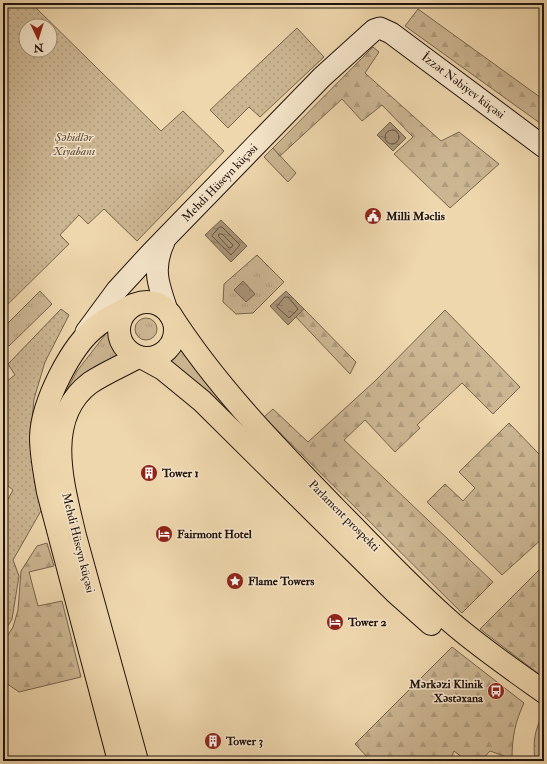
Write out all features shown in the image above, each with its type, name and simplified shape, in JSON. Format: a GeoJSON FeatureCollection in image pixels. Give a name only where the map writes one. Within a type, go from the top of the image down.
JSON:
{"type":"FeatureCollection","features":[{"type":"Feature","properties":{"kind":"main road","name":"İzzət Nəbiyev küçəsi"},"geometry":{"type":"LineString","coordinates":[[380,28],[385,29],[397,37],[544,147]]}},
{"type":"Feature","properties":{"kind":"main road","name":"Mehdi Hüseyn küçəsi"},"geometry":{"type":"LineString","coordinates":[[119,761],[57,526],[42,461],[41,436],[45,415],[56,386],[74,350],[104,306],[132,273],[322,77],[368,34],[380,28]]}},
{"type":"Feature","properties":{"kind":"main road"},"geometry":{"type":"LineString","coordinates":[[132,273],[122,294],[123,315],[119,335],[125,348],[141,357],[158,356],[169,347],[175,334],[174,320],[169,312],[156,273],[158,257],[166,238]]}},
{"type":"Feature","properties":{"kind":"main road"},"geometry":{"type":"LineString","coordinates":[[123,315],[139,302],[153,302],[169,312]]}},
{"type":"Feature","properties":{"kind":"main road","name":"Parlament prospekti"},"geometry":{"type":"LineString","coordinates":[[169,312],[193,349],[228,394],[284,456],[349,522],[452,623],[544,692]]}},
{"type":"Feature","properties":{"kind":"main road","name":"Mehdi Hüseyn küçəsi"},"geometry":{"type":"LineString","coordinates":[[74,350],[87,334],[98,324],[123,315]]}},
{"type":"Feature","properties":{"kind":"main road","name":"Mehdi Hüseyn küçəsi"},"geometry":{"type":"LineString","coordinates":[[137,761],[75,536],[68,505],[60,450],[63,424],[73,403],[80,393],[97,379],[141,357]]}},
{"type":"Feature","properties":{"kind":"main road","name":"Parlament prospekti"},"geometry":{"type":"LineString","coordinates":[[141,357],[168,373],[202,401],[416,610],[470,655],[544,708]]}},
{"type":"Feature","properties":{"kind":"green space","name":"Şəhidlər Xiyabanı"},"geometry":{"type":"Polygon","coordinates":[[[3,3],[31,3],[46,18],[18,18],[18,58],[58,58],[58,30],[161,131],[183,111],[224,151],[137,241],[104,209],[88,224],[79,215],[60,235],[69,244],[3,309],[3,3]]]}},
{"type":"Feature","properties":{"kind":"green space"},"geometry":{"type":"Polygon","coordinates":[[[418,9],[544,100],[544,126],[405,26],[418,9]]]}},
{"type":"Feature","properties":{"kind":"green space"},"geometry":{"type":"Polygon","coordinates":[[[297,28],[324,57],[260,117],[249,107],[228,128],[210,110],[297,28]]]}},
{"type":"Feature","properties":{"kind":"green space"},"geometry":{"type":"Polygon","coordinates":[[[373,47],[379,52],[365,73],[441,141],[459,132],[499,164],[450,208],[394,154],[413,137],[382,105],[362,121],[342,99],[280,156],[273,148],[373,47]]]}},
{"type":"Feature","properties":{"kind":"green space"},"geometry":{"type":"Polygon","coordinates":[[[273,148],[296,173],[288,182],[264,157],[273,148]]]}},
{"type":"Feature","properties":{"kind":"green space"},"geometry":{"type":"Polygon","coordinates":[[[257,255],[284,282],[253,313],[236,314],[223,302],[224,284],[257,255]]]}},
{"type":"Feature","properties":{"kind":"green space"},"geometry":{"type":"Polygon","coordinates":[[[40,291],[52,304],[9,346],[3,341],[3,328],[40,291]]]}},
{"type":"Feature","properties":{"kind":"green space"},"geometry":{"type":"Polygon","coordinates":[[[61,309],[69,315],[45,362],[34,399],[30,442],[42,509],[13,560],[19,576],[12,619],[3,634],[3,508],[13,490],[3,482],[3,477],[8,470],[3,466],[3,384],[15,375],[8,364],[61,309]]]}},
{"type":"Feature","properties":{"kind":"green space"},"geometry":{"type":"Polygon","coordinates":[[[304,309],[356,362],[350,374],[296,317],[304,309]]]}},
{"type":"Feature","properties":{"kind":"green space"},"geometry":{"type":"Polygon","coordinates":[[[445,310],[520,387],[493,414],[462,383],[417,425],[420,428],[395,452],[365,420],[344,440],[493,582],[462,613],[264,417],[273,409],[308,442],[375,381],[445,310]]]}},
{"type":"Feature","properties":{"kind":"green space"},"geometry":{"type":"Polygon","coordinates":[[[146,318],[154,321],[157,329],[154,337],[146,340],[138,337],[135,329],[138,321],[146,318]]]}},
{"type":"Feature","properties":{"kind":"green space"},"geometry":{"type":"Polygon","coordinates":[[[112,326],[115,343],[124,356],[103,363],[88,373],[74,386],[60,403],[77,371],[112,326]]]}},
{"type":"Feature","properties":{"kind":"green space"},"geometry":{"type":"Polygon","coordinates":[[[178,344],[240,421],[161,363],[169,357],[178,344]]]}},
{"type":"Feature","properties":{"kind":"green space"},"geometry":{"type":"Polygon","coordinates":[[[509,423],[539,454],[544,450],[544,537],[502,575],[427,502],[445,484],[463,501],[475,488],[459,472],[509,423]]]}},
{"type":"Feature","properties":{"kind":"green space"},"geometry":{"type":"Polygon","coordinates":[[[47,543],[54,566],[29,572],[38,606],[62,601],[81,677],[19,692],[3,681],[3,643],[13,627],[18,610],[21,571],[37,546],[47,543]]]}},
{"type":"Feature","properties":{"kind":"green space"},"geometry":{"type":"Polygon","coordinates":[[[544,565],[544,678],[480,629],[544,565]]]}},
{"type":"Feature","properties":{"kind":"green space"},"geometry":{"type":"Polygon","coordinates":[[[452,647],[524,703],[518,717],[515,730],[512,759],[490,751],[481,761],[467,761],[454,751],[450,761],[371,761],[355,744],[452,647]]]}},
{"type":"Feature","properties":{"kind":"green space"},"geometry":{"type":"Polygon","coordinates":[[[543,714],[544,761],[535,761],[535,737],[543,714]]]}},
{"type":"Feature","properties":{"kind":"water"},"geometry":{"type":"Polygon","coordinates":[[[390,122],[406,138],[393,151],[377,135],[390,122]]]}},
{"type":"Feature","properties":{"kind":"water"},"geometry":{"type":"Polygon","coordinates":[[[221,220],[247,246],[231,262],[205,235],[221,220]]]}},
{"type":"Feature","properties":{"kind":"water"},"geometry":{"type":"Polygon","coordinates":[[[243,281],[255,294],[246,302],[234,290],[243,281]]]}},
{"type":"Feature","properties":{"kind":"water"},"geometry":{"type":"Polygon","coordinates":[[[286,291],[304,309],[288,325],[270,306],[286,291]]]}},
{"type":"Feature","properties":{"kind":"place","name":"Milli Məclis"},"geometry":{"type":"Point","coordinates":[373,216]}},
{"type":"Feature","properties":{"kind":"place","name":"Tower 1"},"geometry":{"type":"Point","coordinates":[149,473]}},
{"type":"Feature","properties":{"kind":"place","name":"Fairmont Hotel"},"geometry":{"type":"Point","coordinates":[164,534]}},
{"type":"Feature","properties":{"kind":"place","name":"Flame Towers"},"geometry":{"type":"Point","coordinates":[235,581]}},
{"type":"Feature","properties":{"kind":"place","name":"Tower 2"},"geometry":{"type":"Point","coordinates":[335,622]}},
{"type":"Feature","properties":{"kind":"place","name":"Mərkəzi Klinik Xəstəxana"},"geometry":{"type":"Point","coordinates":[496,691]}},
{"type":"Feature","properties":{"kind":"place","name":"Tower 3"},"geometry":{"type":"Point","coordinates":[213,741]}}]}
